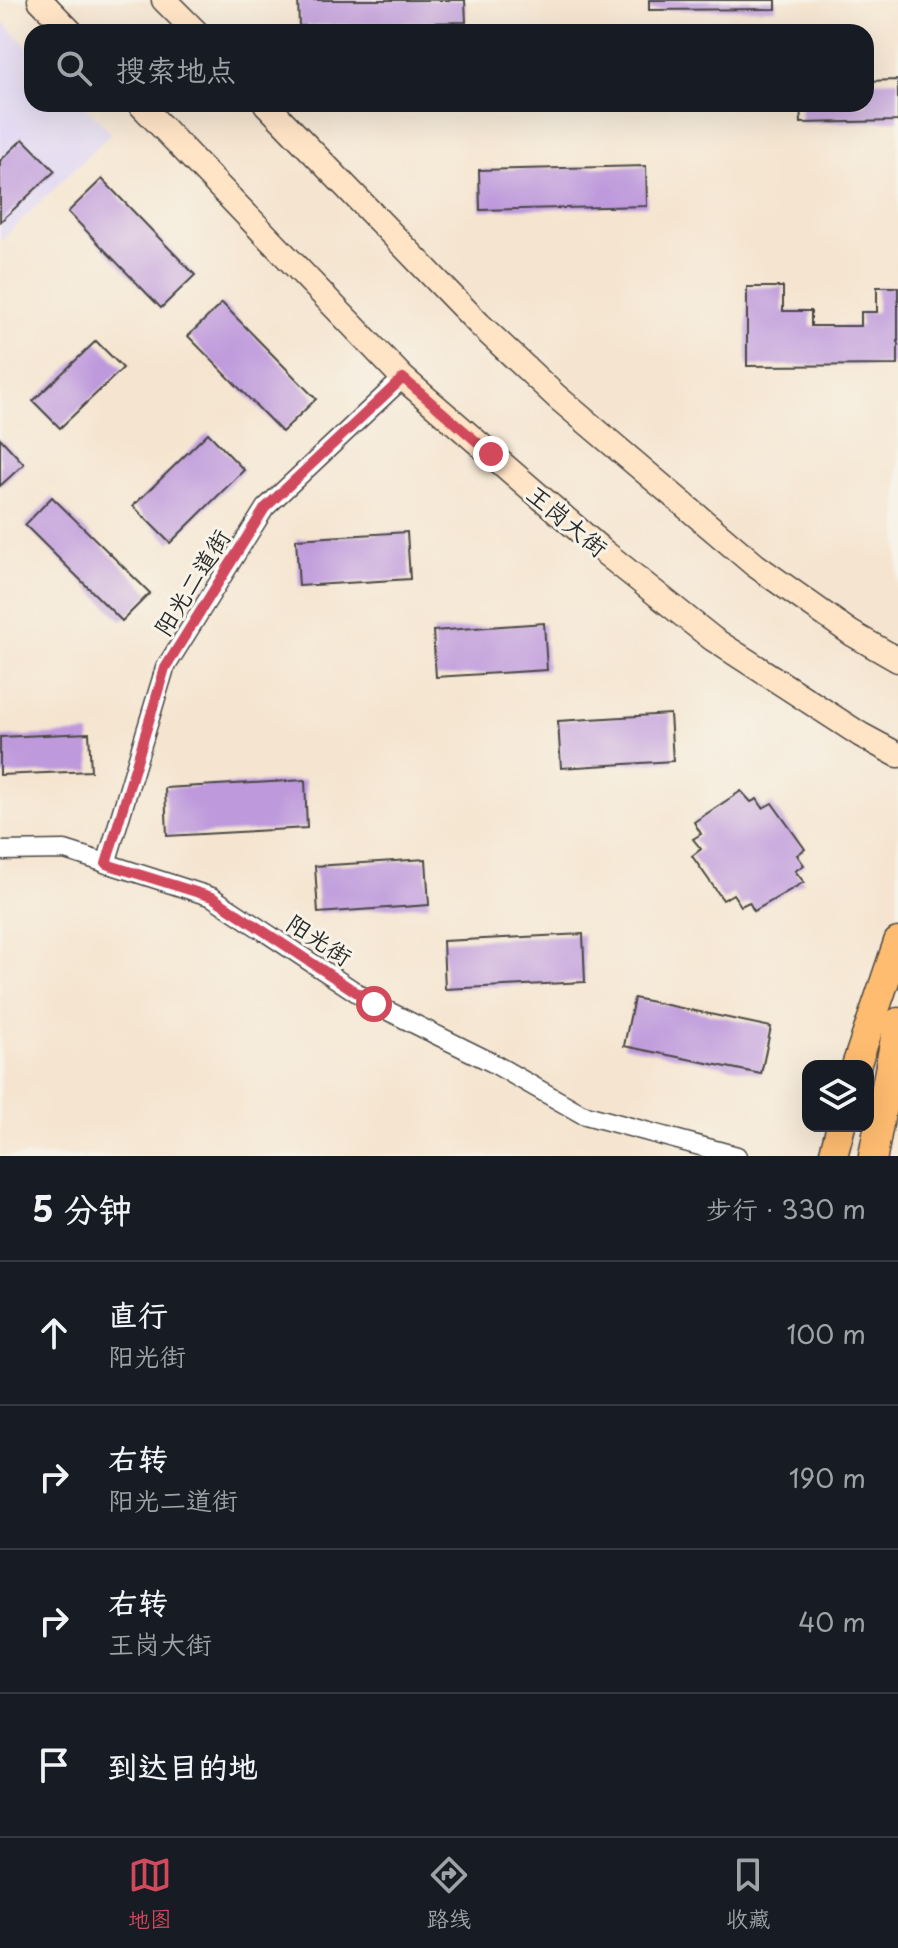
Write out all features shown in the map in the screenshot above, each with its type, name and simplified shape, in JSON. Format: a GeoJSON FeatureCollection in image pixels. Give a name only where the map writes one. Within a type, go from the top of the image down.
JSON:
{"type":"FeatureCollection","features":[{"type":"Feature","properties":{"kind":"main road"},"geometry":{"type":"LineString","coordinates":[[40,0],[63,24]]}},
{"type":"Feature","properties":{"kind":"main road"},"geometry":{"type":"LineString","coordinates":[[164,0],[188,24]]}},
{"type":"Feature","properties":{"kind":"main road","name":"王岗大街"},"geometry":{"type":"LineString","coordinates":[[148,112],[403,378],[604,552],[713,639],[861,735],[898,755]]}},
{"type":"Feature","properties":{"kind":"main road"},"geometry":{"type":"LineString","coordinates":[[274,112],[479,324],[580,418],[755,565],[851,633],[898,660]]}},
{"type":"Feature","properties":{"kind":"main road"},"geometry":{"type":"LineString","coordinates":[[858,1060],[898,942]]}},
{"type":"Feature","properties":{"kind":"main road"},"geometry":{"type":"LineString","coordinates":[[873,1156],[898,1022]]}},
{"type":"Feature","properties":{"kind":"main road"},"geometry":{"type":"LineString","coordinates":[[833,1156],[839,1132]]}},
{"type":"Feature","properties":{"kind":"street","name":"阳光二道街"},"geometry":{"type":"LineString","coordinates":[[106,864],[165,668],[265,508],[403,378]]}},
{"type":"Feature","properties":{"kind":"street","name":"阳光街"},"geometry":{"type":"LineString","coordinates":[[0,851],[65,850],[212,897],[374,1004],[491,1062],[582,1114],[737,1156]]}},
{"type":"Feature","properties":{"kind":"shaded area"},"geometry":{"type":"Polygon","coordinates":[[[0,19],[24,44],[24,112],[91,112],[111,133],[0,241],[0,19]]]}},
{"type":"Feature","properties":{"kind":"building"},"geometry":{"type":"Polygon","coordinates":[[[298,0],[465,0],[466,22],[299,24],[298,0]]]}},
{"type":"Feature","properties":{"kind":"building"},"geometry":{"type":"Polygon","coordinates":[[[649,0],[776,0],[776,9],[649,10],[649,0]]]}},
{"type":"Feature","properties":{"kind":"building"},"geometry":{"type":"Polygon","coordinates":[[[898,80],[898,121],[801,123],[800,112],[874,112],[874,81],[898,80]]]}},
{"type":"Feature","properties":{"kind":"building"},"geometry":{"type":"Polygon","coordinates":[[[23,139],[55,171],[0,222],[0,161],[23,139]]]}},
{"type":"Feature","properties":{"kind":"building"},"geometry":{"type":"Polygon","coordinates":[[[646,166],[647,206],[480,210],[479,170],[646,166]]]}},
{"type":"Feature","properties":{"kind":"building"},"geometry":{"type":"Polygon","coordinates":[[[102,179],[195,275],[161,308],[68,212],[102,179]]]}},
{"type":"Feature","properties":{"kind":"building"},"geometry":{"type":"Polygon","coordinates":[[[747,287],[783,287],[783,311],[811,311],[811,326],[861,326],[861,312],[877,312],[877,287],[898,287],[898,365],[747,366],[747,287]]]}},
{"type":"Feature","properties":{"kind":"building"},"geometry":{"type":"Polygon","coordinates":[[[222,303],[316,399],[282,432],[188,336],[222,303]]]}},
{"type":"Feature","properties":{"kind":"building"},"geometry":{"type":"Polygon","coordinates":[[[96,341],[123,368],[60,428],[33,401],[96,341]]]}},
{"type":"Feature","properties":{"kind":"building"},"geometry":{"type":"Polygon","coordinates":[[[208,433],[244,470],[170,543],[133,506],[208,433]]]}},
{"type":"Feature","properties":{"kind":"building"},"geometry":{"type":"Polygon","coordinates":[[[0,438],[24,464],[0,486],[0,438]]]}},
{"type":"Feature","properties":{"kind":"building"},"geometry":{"type":"Polygon","coordinates":[[[52,497],[150,593],[122,621],[25,525],[52,497]]]}},
{"type":"Feature","properties":{"kind":"building"},"geometry":{"type":"Polygon","coordinates":[[[407,532],[410,579],[299,586],[296,539],[407,532]]]}},
{"type":"Feature","properties":{"kind":"building"},"geometry":{"type":"Polygon","coordinates":[[[544,623],[547,670],[436,677],[433,631],[544,623]]]}},
{"type":"Feature","properties":{"kind":"building"},"geometry":{"type":"Polygon","coordinates":[[[670,714],[673,761],[561,768],[558,721],[670,714]]]}},
{"type":"Feature","properties":{"kind":"building"},"geometry":{"type":"Polygon","coordinates":[[[89,733],[91,771],[0,775],[0,737],[89,733]]]}},
{"type":"Feature","properties":{"kind":"building"},"geometry":{"type":"Polygon","coordinates":[[[305,780],[307,828],[167,836],[165,788],[305,780]]]}},
{"type":"Feature","properties":{"kind":"building"},"geometry":{"type":"Polygon","coordinates":[[[741,791],[751,802],[757,799],[763,808],[772,803],[805,849],[797,855],[804,865],[795,871],[804,882],[754,911],[749,902],[741,906],[733,894],[723,900],[692,856],[701,849],[693,839],[701,834],[694,822],[741,791]]]}},
{"type":"Feature","properties":{"kind":"building"},"geometry":{"type":"Polygon","coordinates":[[[426,859],[429,905],[318,913],[315,866],[426,859]]]}},
{"type":"Feature","properties":{"kind":"building"},"geometry":{"type":"Polygon","coordinates":[[[583,934],[585,982],[445,989],[443,941],[583,934]]]}},
{"type":"Feature","properties":{"kind":"building"},"geometry":{"type":"Polygon","coordinates":[[[634,998],[771,1027],[761,1074],[624,1046],[634,998]]]}},
{"type":"Feature","properties":{"kind":"route"},"geometry":{"type":"LineString","coordinates":[[374,1004],[212,897],[106,864],[165,668],[265,508],[403,378],[491,454]]}}]}
